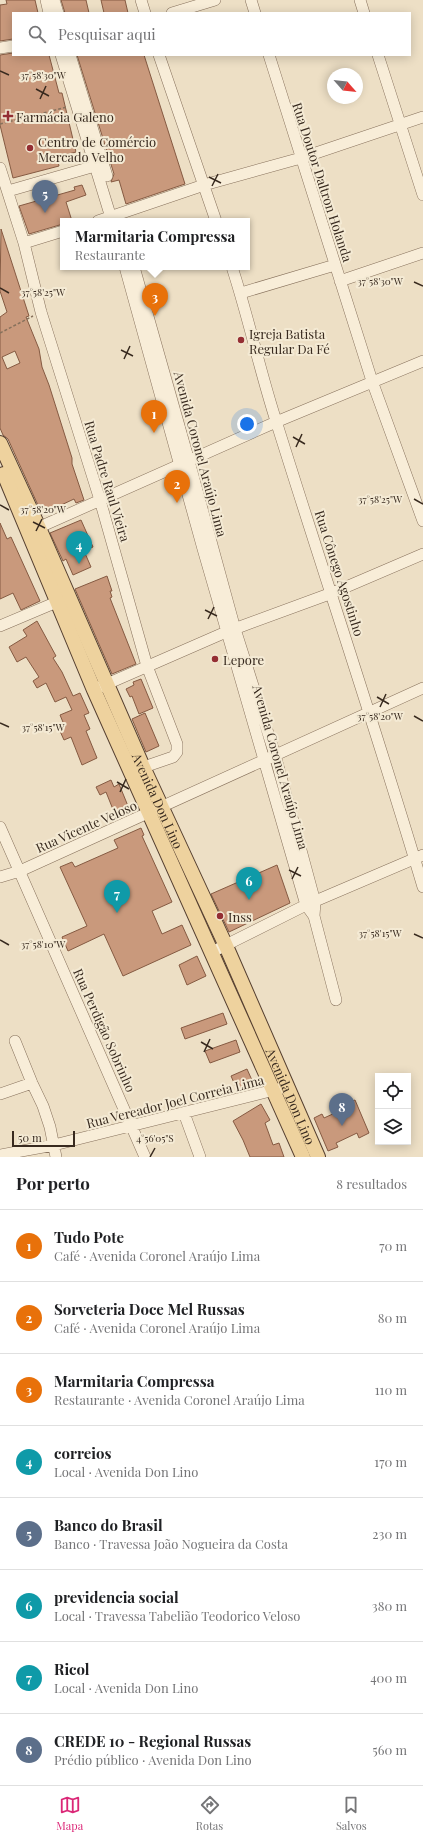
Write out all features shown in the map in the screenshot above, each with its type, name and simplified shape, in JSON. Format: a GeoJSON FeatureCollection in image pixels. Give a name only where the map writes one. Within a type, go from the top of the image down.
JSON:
{"type":"FeatureCollection","features":[{"type":"Feature","properties":{"kind":"main road","name":"Avenida Don Lino"},"geometry":{"type":"LineString","coordinates":[[0,443],[4,469],[34,530],[62,600],[137,770],[149,813],[242,1020],[280,1088],[311,1156]]}},
{"type":"Feature","properties":{"kind":"main road","name":"Avenida Don Lino"},"geometry":{"type":"LineString","coordinates":[[137,770],[163,807],[196,878],[256,1014],[280,1088]]}},
{"type":"Feature","properties":{"kind":"main road"},"geometry":{"type":"LineString","coordinates":[[182,885],[196,878]]}},
{"type":"Feature","properties":{"kind":"main road"},"geometry":{"type":"LineString","coordinates":[[242,1020],[256,1014]]}},
{"type":"Feature","properties":{"kind":"street"},"geometry":{"type":"LineString","coordinates":[[46,0],[49,12]]}},
{"type":"Feature","properties":{"kind":"street"},"geometry":{"type":"LineString","coordinates":[[54,0],[58,12]]}},
{"type":"Feature","properties":{"kind":"street"},"geometry":{"type":"LineString","coordinates":[[141,0],[145,12]]}},
{"type":"Feature","properties":{"kind":"street"},"geometry":{"type":"LineString","coordinates":[[175,12],[215,0]]}},
{"type":"Feature","properties":{"kind":"street"},"geometry":{"type":"LineString","coordinates":[[251,0],[255,12]]}},
{"type":"Feature","properties":{"kind":"street"},"geometry":{"type":"LineString","coordinates":[[360,0],[364,12]]}},
{"type":"Feature","properties":{"kind":"street"},"geometry":{"type":"LineString","coordinates":[[0,48],[12,46]]}},
{"type":"Feature","properties":{"kind":"street"},"geometry":{"type":"LineString","coordinates":[[61,56],[78,100],[115,218],[204,185],[301,158],[423,117]]}},
{"type":"Feature","properties":{"kind":"street"},"geometry":{"type":"LineString","coordinates":[[70,56],[78,100]]}},
{"type":"Feature","properties":{"kind":"street"},"geometry":{"type":"LineString","coordinates":[[159,56],[215,218]]}},
{"type":"Feature","properties":{"kind":"street","name":"Rua Doutor Daltron Holanda"},"geometry":{"type":"LineString","coordinates":[[269,56],[372,382],[423,521]]}},
{"type":"Feature","properties":{"kind":"street"},"geometry":{"type":"LineString","coordinates":[[378,56],[423,195]]}},
{"type":"Feature","properties":{"kind":"street"},"geometry":{"type":"LineString","coordinates":[[8,191],[99,165]]}},
{"type":"Feature","properties":{"kind":"street","name":"Rua Padre Raul Vieira"},"geometry":{"type":"LineString","coordinates":[[0,168],[24,242],[41,312],[100,500],[147,666],[178,749],[173,757],[137,770]]}},
{"type":"Feature","properties":{"kind":"street"},"geometry":{"type":"LineString","coordinates":[[24,242],[60,232]]}},
{"type":"Feature","properties":{"kind":"street"},"geometry":{"type":"LineString","coordinates":[[340,281],[423,253]]}},
{"type":"Feature","properties":{"kind":"street"},"geometry":{"type":"LineString","coordinates":[[241,293],[335,265]]}},
{"type":"Feature","properties":{"kind":"street","name":"Avenida Coronel Araújo Lima"},"geometry":{"type":"LineString","coordinates":[[127,270],[134,283],[185,463],[230,631],[249,693],[274,756],[310,904]]}},
{"type":"Feature","properties":{"kind":"street","name":"Avenida Coronel Araújo Lima"},"geometry":{"type":"LineString","coordinates":[[134,270],[134,283]]}},
{"type":"Feature","properties":{"kind":"street","name":"Rua Cônego Agostinho"},"geometry":{"type":"LineString","coordinates":[[233,270],[241,293],[276,422],[370,712],[419,857],[423,887]]}},
{"type":"Feature","properties":{"kind":"street"},"geometry":{"type":"LineString","coordinates":[[34,530],[276,422],[423,361]]}},
{"type":"Feature","properties":{"kind":"street"},"geometry":{"type":"LineString","coordinates":[[100,687],[230,631],[332,593],[423,554]]}},
{"type":"Feature","properties":{"kind":"street"},"geometry":{"type":"LineString","coordinates":[[0,626],[62,600]]}},
{"type":"Feature","properties":{"kind":"street","name":"Rua Vicente Veloso"},"geometry":{"type":"LineString","coordinates":[[0,877],[20,871],[423,688]]}},
{"type":"Feature","properties":{"kind":"street","name":"Avenida Coronel Araújo Lima"},"geometry":{"type":"LineString","coordinates":[[249,693],[263,760],[294,841]]}},
{"type":"Feature","properties":{"kind":"street","name":"Rua Perdigão Sobrinho"},"geometry":{"type":"LineString","coordinates":[[0,827],[145,1157]]}},
{"type":"Feature","properties":{"kind":"street"},"geometry":{"type":"LineString","coordinates":[[212,952],[310,904],[419,857]]}},
{"type":"Feature","properties":{"kind":"street"},"geometry":{"type":"LineString","coordinates":[[310,904],[336,1000]]}},
{"type":"Feature","properties":{"kind":"street"},"geometry":{"type":"LineString","coordinates":[[15,1041],[43,1106],[50,1127],[56,1157]]}},
{"type":"Feature","properties":{"kind":"street"},"geometry":{"type":"LineString","coordinates":[[0,1094],[32,1083]]}},
{"type":"Feature","properties":{"kind":"street","name":"Rua Vereador Joel Correia Lima"},"geometry":{"type":"LineString","coordinates":[[0,1155],[54,1145],[280,1088]]}},
{"type":"Feature","properties":{"kind":"street"},"geometry":{"type":"LineString","coordinates":[[184,1113],[200,1157]]}},
{"type":"Feature","properties":{"kind":"path"},"geometry":{"type":"LineString","coordinates":[[0,124],[78,100]]}},
{"type":"Feature","properties":{"kind":"path"},"geometry":{"type":"LineString","coordinates":[[0,333],[41,312]]}},
{"type":"Feature","properties":{"kind":"building"},"geometry":{"type":"Polygon","coordinates":[[[6,0],[35,0],[38,12],[12,12],[12,39],[0,41],[0,5],[7,4],[6,0]]]}},
{"type":"Feature","properties":{"kind":"building"},"geometry":{"type":"Polygon","coordinates":[[[61,0],[86,0],[89,12],[65,12],[61,0]]]}},
{"type":"Feature","properties":{"kind":"building"},"geometry":{"type":"Polygon","coordinates":[[[101,0],[125,0],[128,12],[104,12],[101,0]]]}},
{"type":"Feature","properties":{"kind":"building"},"geometry":{"type":"Polygon","coordinates":[[[12,53],[12,56],[49,56],[59,93],[62,93],[76,152],[57,157],[59,166],[13,178],[0,125],[0,55],[12,53]]]}},
{"type":"Feature","properties":{"kind":"building"},"geometry":{"type":"Polygon","coordinates":[[[77,56],[144,56],[185,184],[126,204],[119,180],[111,182],[114,174],[77,56]]]}},
{"type":"Feature","properties":{"kind":"building"},"geometry":{"type":"Polygon","coordinates":[[[82,185],[86,195],[66,202],[71,218],[60,218],[60,225],[29,234],[19,206],[75,190],[74,187],[82,185]]]}},
{"type":"Feature","properties":{"kind":"building"},"geometry":{"type":"Polygon","coordinates":[[[1,229],[29,316],[26,317],[39,349],[42,367],[49,385],[84,500],[76,503],[74,499],[42,514],[8,439],[3,435],[0,428],[0,317],[7,312],[0,291],[1,229]],[[15,351],[2,357],[7,369],[20,363],[15,351]]]}},
{"type":"Feature","properties":{"kind":"building"},"geometry":{"type":"Polygon","coordinates":[[[81,520],[93,547],[84,551],[91,567],[73,575],[66,559],[63,561],[50,533],[81,520]]]}},
{"type":"Feature","properties":{"kind":"building"},"geometry":{"type":"Polygon","coordinates":[[[0,523],[7,539],[11,537],[40,601],[21,610],[13,593],[0,599],[0,523]]]}},
{"type":"Feature","properties":{"kind":"building"},"geometry":{"type":"Polygon","coordinates":[[[107,576],[112,591],[110,591],[112,597],[110,598],[136,664],[112,674],[75,589],[107,576]]]}},
{"type":"Feature","properties":{"kind":"building"},"geometry":{"type":"Polygon","coordinates":[[[37,621],[56,656],[53,658],[62,672],[73,696],[80,693],[89,713],[84,715],[90,729],[86,731],[97,758],[82,765],[71,737],[64,740],[59,729],[65,727],[60,715],[72,710],[66,697],[55,702],[46,683],[37,688],[33,681],[39,677],[26,657],[17,662],[9,647],[27,636],[23,630],[37,621]]]}},
{"type":"Feature","properties":{"kind":"building"},"geometry":{"type":"Polygon","coordinates":[[[141,679],[153,708],[139,714],[132,696],[130,697],[126,689],[134,685],[133,682],[141,679]]]}},
{"type":"Feature","properties":{"kind":"building"},"geometry":{"type":"Polygon","coordinates":[[[145,713],[159,746],[146,752],[132,719],[145,713]]]}},
{"type":"Feature","properties":{"kind":"building"},"geometry":{"type":"Polygon","coordinates":[[[111,780],[114,787],[119,784],[128,806],[114,812],[106,792],[100,795],[96,787],[111,780]]]}},
{"type":"Feature","properties":{"kind":"building"},"geometry":{"type":"Polygon","coordinates":[[[141,828],[144,835],[142,836],[172,902],[152,911],[162,934],[182,925],[191,945],[123,976],[104,934],[68,951],[62,937],[87,926],[60,867],[72,862],[75,867],[118,848],[114,840],[141,828]]]}},
{"type":"Feature","properties":{"kind":"building"},"geometry":{"type":"Polygon","coordinates":[[[277,865],[290,903],[229,932],[211,894],[277,865]]]}},
{"type":"Feature","properties":{"kind":"building"},"geometry":{"type":"Polygon","coordinates":[[[197,956],[206,976],[187,985],[179,965],[197,956]]]}},
{"type":"Feature","properties":{"kind":"building"},"geometry":{"type":"Polygon","coordinates":[[[223,1013],[227,1024],[185,1039],[181,1028],[223,1013]]]}},
{"type":"Feature","properties":{"kind":"building"},"geometry":{"type":"Polygon","coordinates":[[[236,1040],[240,1052],[210,1063],[205,1051],[236,1040]]]}},
{"type":"Feature","properties":{"kind":"building"},"geometry":{"type":"Polygon","coordinates":[[[247,1069],[255,1087],[238,1092],[231,1076],[247,1069]]]}},
{"type":"Feature","properties":{"kind":"building"},"geometry":{"type":"Polygon","coordinates":[[[355,1100],[369,1133],[359,1138],[357,1133],[336,1143],[338,1147],[328,1151],[314,1118],[322,1114],[324,1118],[346,1108],[344,1104],[355,1100]]]}},
{"type":"Feature","properties":{"kind":"building"},"geometry":{"type":"Polygon","coordinates":[[[261,1104],[270,1120],[265,1123],[273,1145],[279,1143],[284,1157],[250,1157],[233,1121],[261,1104]]]}},
{"type":"Feature","properties":{"kind":"place","name":"Farmácia Galeno"},"geometry":{"type":"Point","coordinates":[8,116]}},
{"type":"Feature","properties":{"kind":"place","name":"Centro de Comércio Mercado Velho"},"geometry":{"type":"Point","coordinates":[30,148]}},
{"type":"Feature","properties":{"kind":"place","name":"Banco do Brasil"},"geometry":{"type":"Point","coordinates":[45,213]}},
{"type":"Feature","properties":{"kind":"place","name":"Marmitaria Compressa"},"geometry":{"type":"Point","coordinates":[155,316]}},
{"type":"Feature","properties":{"kind":"place","name":"Igreja Batista Regular Da Fé"},"geometry":{"type":"Point","coordinates":[241,340]}},
{"type":"Feature","properties":{"kind":"place","name":"Tudo Pote"},"geometry":{"type":"Point","coordinates":[154,433]}},
{"type":"Feature","properties":{"kind":"place","name":"Sorveteria Doce Mel Russas"},"geometry":{"type":"Point","coordinates":[177,503]}},
{"type":"Feature","properties":{"kind":"place","name":"correios"},"geometry":{"type":"Point","coordinates":[79,564]}},
{"type":"Feature","properties":{"kind":"place","name":"Lepore"},"geometry":{"type":"Point","coordinates":[215,659]}},
{"type":"Feature","properties":{"kind":"place","name":"previdencia social"},"geometry":{"type":"Point","coordinates":[249,900]}},
{"type":"Feature","properties":{"kind":"place","name":"Ricol"},"geometry":{"type":"Point","coordinates":[117,913]}},
{"type":"Feature","properties":{"kind":"place","name":"Inss"},"geometry":{"type":"Point","coordinates":[220,916]}},
{"type":"Feature","properties":{"kind":"place","name":"CREDE 10 - Regional Russas"},"geometry":{"type":"Point","coordinates":[342,1126]}}]}
